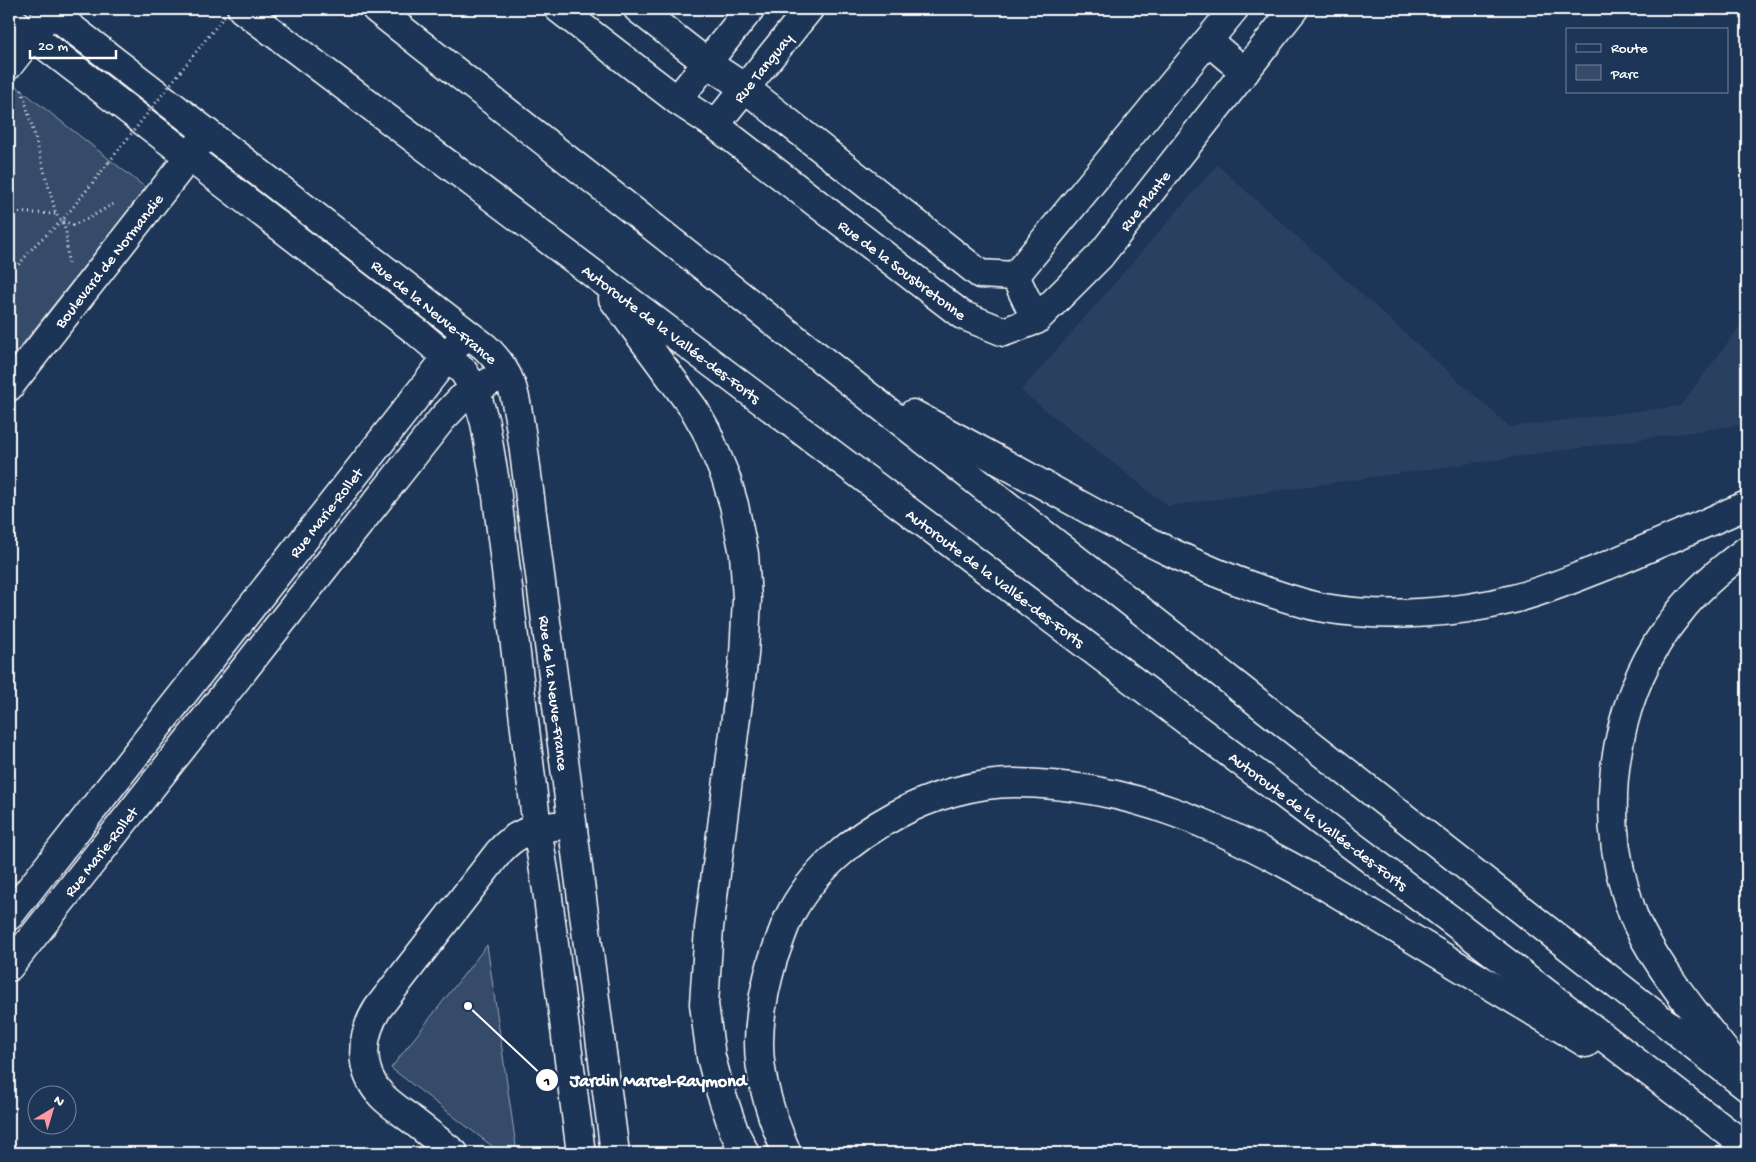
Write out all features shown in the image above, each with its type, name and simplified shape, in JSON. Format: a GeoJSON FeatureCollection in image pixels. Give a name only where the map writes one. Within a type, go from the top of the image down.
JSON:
{"type":"FeatureCollection","features":[{"type":"Feature","properties":{"kind":"main road","name":"Autoroute de la Vallée-des-Forts"},"geometry":{"type":"LineString","coordinates":[[242,9],[1444,914],[1747,1147]]}},
{"type":"Feature","properties":{"kind":"main road"},"geometry":{"type":"LineString","coordinates":[[376,9],[1747,1087]]}},
{"type":"Feature","properties":{"kind":"main road","name":"Rue de la Sousbretonne"},"geometry":{"type":"LineString","coordinates":[[559,9],[962,316],[1004,332],[1036,320]]}},
{"type":"Feature","properties":{"kind":"main road"},"geometry":{"type":"LineString","coordinates":[[638,9],[707,63],[745,88],[980,274],[1015,276]]}},
{"type":"Feature","properties":{"kind":"main road"},"geometry":{"type":"LineString","coordinates":[[677,100],[750,9]]}},
{"type":"Feature","properties":{"kind":"main road","name":"Rue Tanguay"},"geometry":{"type":"LineString","coordinates":[[715,126],[808,9]]}},
{"type":"Feature","properties":{"kind":"main road"},"geometry":{"type":"LineString","coordinates":[[1015,276],[1234,9]]}},
{"type":"Feature","properties":{"kind":"main road","name":"Rue Plante"},"geometry":{"type":"LineString","coordinates":[[1036,320],[1100,256],[1294,9]]}},
{"type":"Feature","properties":{"kind":"main road"},"geometry":{"type":"LineString","coordinates":[[15,76],[32,36],[49,10]]}},
{"type":"Feature","properties":{"kind":"main road","name":"Rue de la Neuve-France"},"geometry":{"type":"LineString","coordinates":[[49,10],[466,333],[497,358],[508,376],[512,386],[523,444],[615,1153]]}},
{"type":"Feature","properties":{"kind":"main road","name":"Rue de la Neuve-France"},"geometry":{"type":"LineString","coordinates":[[9,18],[447,356],[463,370],[475,389],[485,423],[496,488],[537,828],[547,890],[581,1153]]}},
{"type":"Feature","properties":{"kind":"main road"},"geometry":{"type":"LineString","coordinates":[[1208,42],[1245,72]]}},
{"type":"Feature","properties":{"kind":"main road","name":"Boulevard de Normandie"},"geometry":{"type":"LineString","coordinates":[[9,387],[207,133]]}},
{"type":"Feature","properties":{"kind":"main road"},"geometry":{"type":"LineString","coordinates":[[594,274],[694,409],[706,430],[726,478],[744,554],[747,599],[744,655],[709,928],[704,1004],[711,1057],[718,1084],[734,1131],[744,1153]]}},
{"type":"Feature","properties":{"kind":"main road"},"geometry":{"type":"LineString","coordinates":[[1015,276],[1036,320]]}},
{"type":"Feature","properties":{"kind":"main road","name":"Rue Marie-Rollet"},"geometry":{"type":"LineString","coordinates":[[9,916],[466,333]]}},
{"type":"Feature","properties":{"kind":"main road"},"geometry":{"type":"LineString","coordinates":[[842,374],[1182,559],[1213,573],[1282,597],[1323,608],[1371,612],[1441,612],[1512,600],[1574,579],[1747,505]]}},
{"type":"Feature","properties":{"kind":"main road","name":"Rue Marie-Rollet"},"geometry":{"type":"LineString","coordinates":[[9,967],[442,419],[461,399],[475,389],[488,382],[508,376]]}},
{"type":"Feature","properties":{"kind":"main road"},"geometry":{"type":"LineString","coordinates":[[1747,550],[1712,579],[1677,614],[1647,662],[1634,691],[1618,743],[1613,795],[1615,844],[1620,872],[1637,924],[1651,950],[1680,992],[1747,1080]]}},
{"type":"Feature","properties":{"kind":"main road"},"geometry":{"type":"LineString","coordinates":[[185,692],[210,713]]}},
{"type":"Feature","properties":{"kind":"main road"},"geometry":{"type":"LineString","coordinates":[[787,1153],[778,1133],[765,1087],[759,1043],[764,993],[788,918],[828,864],[866,832],[908,808],[930,799],[961,790],[1012,783],[1072,786],[1101,792],[1157,806],[1215,828],[1322,884],[1699,1110]]}},
{"type":"Feature","properties":{"kind":"main road"},"geometry":{"type":"LineString","coordinates":[[454,1153],[390,1102],[375,1087],[366,1068],[364,1058],[366,1031],[378,1008],[499,852],[517,835],[537,828],[571,824]]}},
{"type":"Feature","properties":{"kind":"path"},"geometry":{"type":"LineString","coordinates":[[9,276],[37,243],[62,221],[230,9]]}},
{"type":"Feature","properties":{"kind":"path"},"geometry":{"type":"LineString","coordinates":[[15,76],[56,214],[62,221],[66,231],[68,265]]}},
{"type":"Feature","properties":{"kind":"path"},"geometry":{"type":"LineString","coordinates":[[62,221],[73,225],[118,201]]}},
{"type":"Feature","properties":{"kind":"path"},"geometry":{"type":"LineString","coordinates":[[9,212],[56,214]]}},
{"type":"Feature","properties":{"kind":"shaded area"},"geometry":{"type":"Polygon","coordinates":[[[1217,165],[1510,427],[1680,406],[1747,317],[1747,424],[1168,506],[1021,391],[1217,165]]]}},
{"type":"Feature","properties":{"kind":"green space"},"geometry":{"type":"Polygon","coordinates":[[[16,86],[146,188],[9,361],[9,94],[16,86]]]}},
{"type":"Feature","properties":{"kind":"green space"},"geometry":{"type":"Polygon","coordinates":[[[487,945],[517,1153],[501,1153],[391,1068],[487,945]]]}},
{"type":"Feature","properties":{"kind":"place","name":"Jardin Marcel-Raymond"},"geometry":{"type":"Point","coordinates":[468,1006]}}]}
